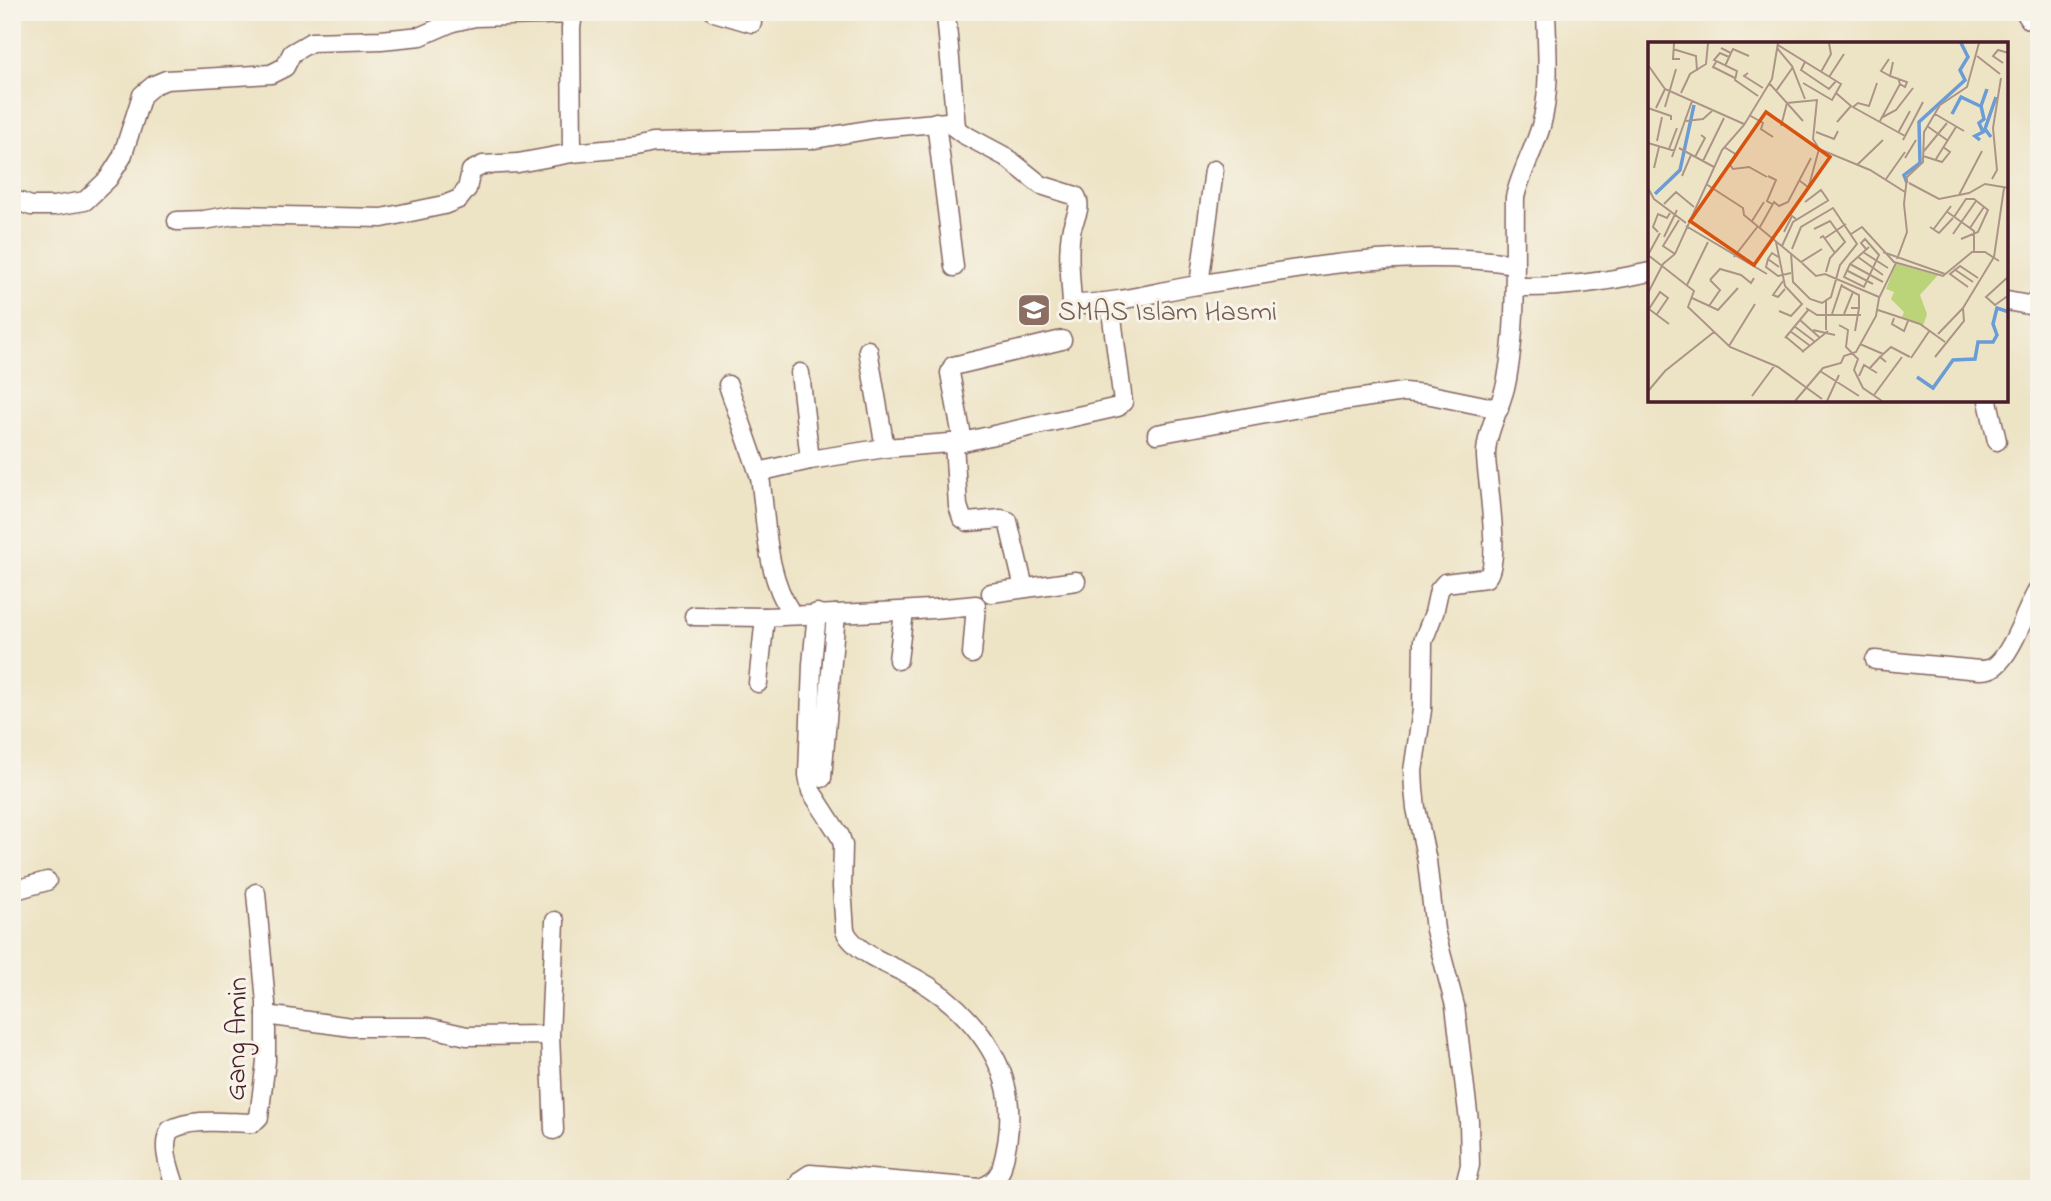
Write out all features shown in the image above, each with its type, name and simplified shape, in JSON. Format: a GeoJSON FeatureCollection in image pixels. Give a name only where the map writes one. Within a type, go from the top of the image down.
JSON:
{"type":"FeatureCollection","features":[{"type":"Feature","properties":{"kind":"street"},"geometry":{"type":"LineString","coordinates":[[714,12],[752,23]]}},
{"type":"Feature","properties":{"kind":"street"},"geometry":{"type":"LineString","coordinates":[[1464,1189],[1469,1165],[1469,1121],[1455,1006],[1435,930],[1413,771],[1422,710],[1423,641],[1439,590],[1445,583],[1486,578],[1492,571],[1493,535],[1486,453],[1488,438],[1507,380],[1516,288],[1515,197],[1537,139],[1545,105],[1546,12]]}},
{"type":"Feature","properties":{"kind":"street"},"geometry":{"type":"LineString","coordinates":[[2025,12],[2030,20],[2039,20]]}},
{"type":"Feature","properties":{"kind":"street"},"geometry":{"type":"LineString","coordinates":[[12,198],[31,206],[54,206],[85,201],[107,179],[122,157],[142,95],[154,85],[166,80],[271,74],[285,67],[292,53],[311,43],[421,36],[453,22],[475,17],[574,13],[571,28],[572,153]]}},
{"type":"Feature","properties":{"kind":"street"},"geometry":{"type":"LineString","coordinates":[[946,14],[956,127]]}},
{"type":"Feature","properties":{"kind":"street"},"geometry":{"type":"LineString","coordinates":[[936,122],[954,267]]}},
{"type":"Feature","properties":{"kind":"street"},"geometry":{"type":"LineString","coordinates":[[177,221],[234,215],[382,218],[444,205],[459,199],[467,189],[471,171],[483,165],[518,163],[653,143],[815,139],[878,128],[947,122],[963,134],[1006,157],[1041,185],[1076,196],[1078,211],[1070,236],[1069,276],[1072,304],[1110,303],[1275,272],[1395,259],[1450,257],[1515,264]]}},
{"type":"Feature","properties":{"kind":"street"},"geometry":{"type":"LineString","coordinates":[[1199,285],[1214,170]]}},
{"type":"Feature","properties":{"kind":"street"},"geometry":{"type":"LineString","coordinates":[[1516,288],[1596,284],[1648,272]]}},
{"type":"Feature","properties":{"kind":"street"},"geometry":{"type":"LineString","coordinates":[[2009,301],[2039,307]]}},
{"type":"Feature","properties":{"kind":"street"},"geometry":{"type":"LineString","coordinates":[[760,477],[767,470],[810,460],[885,448],[959,442],[1110,409],[1122,404],[1110,303]]}},
{"type":"Feature","properties":{"kind":"street"},"geometry":{"type":"LineString","coordinates":[[1024,588],[1008,521],[1001,519],[973,522],[962,518],[958,506],[959,442],[950,373],[953,366],[1062,340]]}},
{"type":"Feature","properties":{"kind":"street"},"geometry":{"type":"LineString","coordinates":[[867,350],[885,448]]}},
{"type":"Feature","properties":{"kind":"street"},"geometry":{"type":"LineString","coordinates":[[800,373],[810,460]]}},
{"type":"Feature","properties":{"kind":"street"},"geometry":{"type":"LineString","coordinates":[[728,385],[760,477],[766,534],[778,588],[792,614]]}},
{"type":"Feature","properties":{"kind":"street"},"geometry":{"type":"LineString","coordinates":[[1157,434],[1315,405],[1404,392],[1499,409]]}},
{"type":"Feature","properties":{"kind":"street"},"geometry":{"type":"LineString","coordinates":[[1988,402],[1997,441]]}},
{"type":"Feature","properties":{"kind":"street"},"geometry":{"type":"LineString","coordinates":[[991,593],[1076,581]]}},
{"type":"Feature","properties":{"kind":"street"},"geometry":{"type":"LineString","coordinates":[[1875,660],[1979,670],[1992,668],[1998,664],[2019,629],[2039,587]]}},
{"type":"Feature","properties":{"kind":"street"},"geometry":{"type":"LineString","coordinates":[[694,616],[765,617],[817,613],[904,612],[976,605],[972,654]]}},
{"type":"Feature","properties":{"kind":"street"},"geometry":{"type":"LineString","coordinates":[[898,660],[904,612]]}},
{"type":"Feature","properties":{"kind":"street"},"geometry":{"type":"LineString","coordinates":[[796,1189],[801,1180],[810,1174],[985,1187],[1001,1170],[1010,1112],[1004,1080],[988,1044],[966,1018],[943,996],[919,980],[860,950],[845,932],[843,845],[811,792],[808,775],[812,664],[817,613]]}},
{"type":"Feature","properties":{"kind":"street"},"geometry":{"type":"LineString","coordinates":[[822,778],[836,614]]}},
{"type":"Feature","properties":{"kind":"street"},"geometry":{"type":"LineString","coordinates":[[758,683],[765,617]]}},
{"type":"Feature","properties":{"kind":"street"},"geometry":{"type":"LineString","coordinates":[[12,891],[47,881]]}},
{"type":"Feature","properties":{"kind":"street","name":"Gang Amin"},"geometry":{"type":"LineString","coordinates":[[176,1189],[166,1147],[170,1130],[195,1122],[253,1123],[258,1120],[265,1061],[266,1015],[256,892]]}},
{"type":"Feature","properties":{"kind":"street"},"geometry":{"type":"LineString","coordinates":[[554,1130],[550,1035],[555,921]]}},
{"type":"Feature","properties":{"kind":"street"},"geometry":{"type":"LineString","coordinates":[[266,1015],[351,1027],[426,1027],[467,1036],[550,1035]]}},
{"type":"Feature","properties":{"kind":"place","name":"SMAS Islam Hasmi"},"geometry":{"type":"Point","coordinates":[1034,310]}}]}
